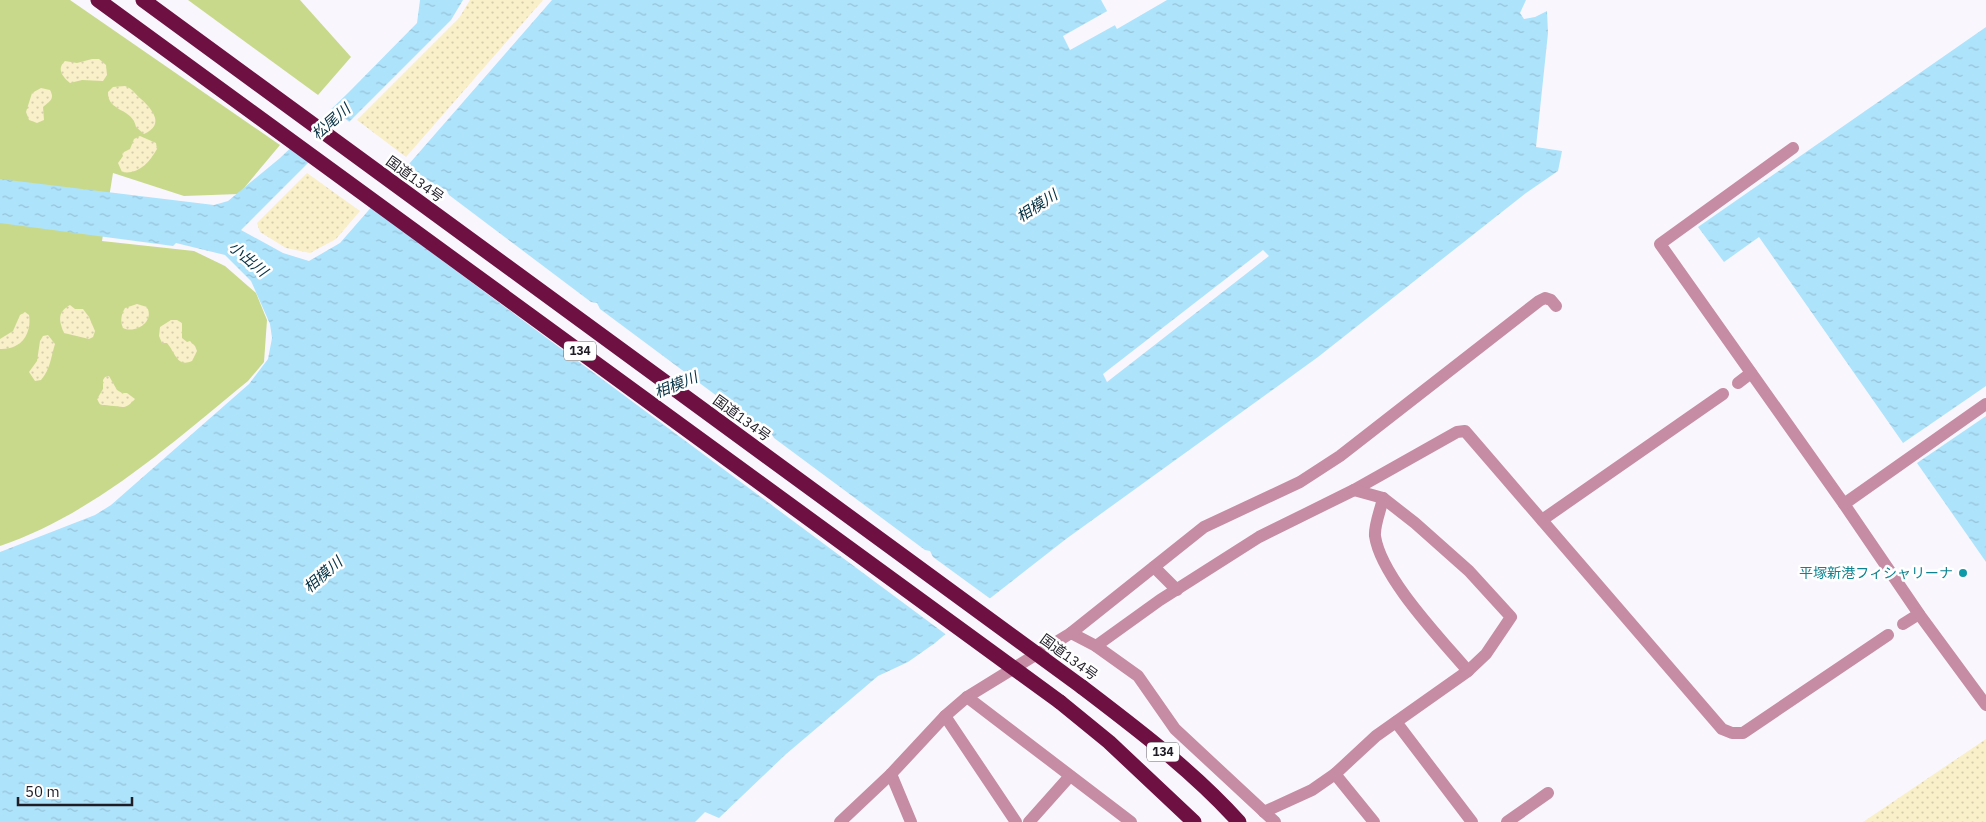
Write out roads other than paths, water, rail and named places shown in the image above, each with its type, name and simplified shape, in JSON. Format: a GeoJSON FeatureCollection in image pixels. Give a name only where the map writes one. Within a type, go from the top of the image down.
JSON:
{"type":"FeatureCollection","features":[{"type":"Feature","properties":{"kind":"highway","name":"134"},"geometry":{"type":"LineString","coordinates":[[98,0],[1060,702],[1109,742],[1194,822]]}},
{"type":"Feature","properties":{"kind":"highway","name":"国道134号"},"geometry":{"type":"LineString","coordinates":[[142,0],[1082,687],[1132,725],[1208,790],[1239,822]]}},
{"type":"Feature","properties":{"kind":"street"},"geometry":{"type":"LineString","coordinates":[[1794,148],[1660,244],[1844,504],[1919,614],[1986,705]]}},
{"type":"Feature","properties":{"kind":"street"},"geometry":{"type":"LineString","coordinates":[[840,822],[890,774],[945,716],[967,697],[1071,633],[1204,528],[1300,482],[1340,456],[1539,301],[1545,298],[1551,300],[1556,306]]}},
{"type":"Feature","properties":{"kind":"street"},"geometry":{"type":"LineString","coordinates":[[1738,383],[1751,372]]}},
{"type":"Feature","properties":{"kind":"street"},"geometry":{"type":"LineString","coordinates":[[1542,520],[1724,394]]}},
{"type":"Feature","properties":{"kind":"street"},"geometry":{"type":"LineString","coordinates":[[1844,504],[1986,404]]}},
{"type":"Feature","properties":{"kind":"street"},"geometry":{"type":"LineString","coordinates":[[1096,646],[1177,590],[1260,538],[1354,490],[1457,432],[1464,431],[1722,729],[1732,734],[1743,733],[1888,634]]}},
{"type":"Feature","properties":{"kind":"street"},"geometry":{"type":"LineString","coordinates":[[1264,812],[1312,790],[1335,774],[1376,736],[1468,671],[1486,654],[1512,617],[1469,571],[1383,498],[1354,490]]}},
{"type":"Feature","properties":{"kind":"street"},"geometry":{"type":"LineString","coordinates":[[1383,498],[1375,534],[1383,562],[1412,604],[1468,671]]}},
{"type":"Feature","properties":{"kind":"street"},"geometry":{"type":"LineString","coordinates":[[1154,567],[1177,590]]}},
{"type":"Feature","properties":{"kind":"street"},"geometry":{"type":"LineString","coordinates":[[1903,624],[1919,614]]}},
{"type":"Feature","properties":{"kind":"street"},"geometry":{"type":"LineString","coordinates":[[1071,633],[1096,646],[1138,676],[1175,729],[1275,822]]}},
{"type":"Feature","properties":{"kind":"street"},"geometry":{"type":"LineString","coordinates":[[967,697],[1131,822]]}},
{"type":"Feature","properties":{"kind":"street"},"geometry":{"type":"LineString","coordinates":[[945,716],[1016,822]]}},
{"type":"Feature","properties":{"kind":"street"},"geometry":{"type":"LineString","coordinates":[[1396,722],[1472,822]]}},
{"type":"Feature","properties":{"kind":"street"},"geometry":{"type":"LineString","coordinates":[[890,774],[911,822]]}},
{"type":"Feature","properties":{"kind":"street"},"geometry":{"type":"LineString","coordinates":[[1335,774],[1374,822]]}},
{"type":"Feature","properties":{"kind":"street"},"geometry":{"type":"LineString","coordinates":[[1029,822],[1070,776]]}},
{"type":"Feature","properties":{"kind":"street"},"geometry":{"type":"LineString","coordinates":[[1506,822],[1548,793]]}},
{"type":"Feature","properties":{"kind":"water"},"geometry":{"type":"Polygon","coordinates":[[[420,0],[463,0],[451,20],[241,230],[283,253],[309,261],[340,243],[552,0],[1101,0],[1117,29],[1167,0],[1526,0],[1520,13],[1524,19],[1535,17],[1547,11],[1548,33],[1536,147],[1562,151],[1558,171],[1526,193],[1318,357],[1066,539],[935,643],[908,662],[878,676],[785,755],[719,818],[705,812],[695,822],[0,822],[0,552],[95,515],[111,505],[249,384],[268,359],[272,338],[270,324],[251,281],[225,255],[176,243],[173,246],[0,223],[0,179],[214,205],[228,201],[280,158],[417,23],[420,0]]]}},
{"type":"Feature","properties":{"kind":"water"},"geometry":{"type":"Polygon","coordinates":[[[1986,27],[1986,386],[1903,443],[1759,237],[1724,262],[1698,227],[1986,27]]]}},
{"type":"Feature","properties":{"kind":"water"},"geometry":{"type":"Polygon","coordinates":[[[1986,416],[1986,562],[1917,463],[1986,416]]]}},
{"type":"Feature","properties":{"kind":"place","name":"平塚新港フィシャリーナ"},"geometry":{"type":"Point","coordinates":[1963,573]}},
{"type":"Feature","properties":{"kind":"water label","name":"松尾川"},"geometry":{"type":"Point","coordinates":[331,122]}},
{"type":"Feature","properties":{"kind":"water label","name":"相模川"},"geometry":{"type":"Point","coordinates":[1037,206]}},
{"type":"Feature","properties":{"kind":"water label","name":"小出川"},"geometry":{"type":"Point","coordinates":[248,259]}},
{"type":"Feature","properties":{"kind":"water label","name":"相模川"},"geometry":{"type":"Point","coordinates":[676,385]}},
{"type":"Feature","properties":{"kind":"water label","name":"相模川"},"geometry":{"type":"Point","coordinates":[323,575]}}]}
